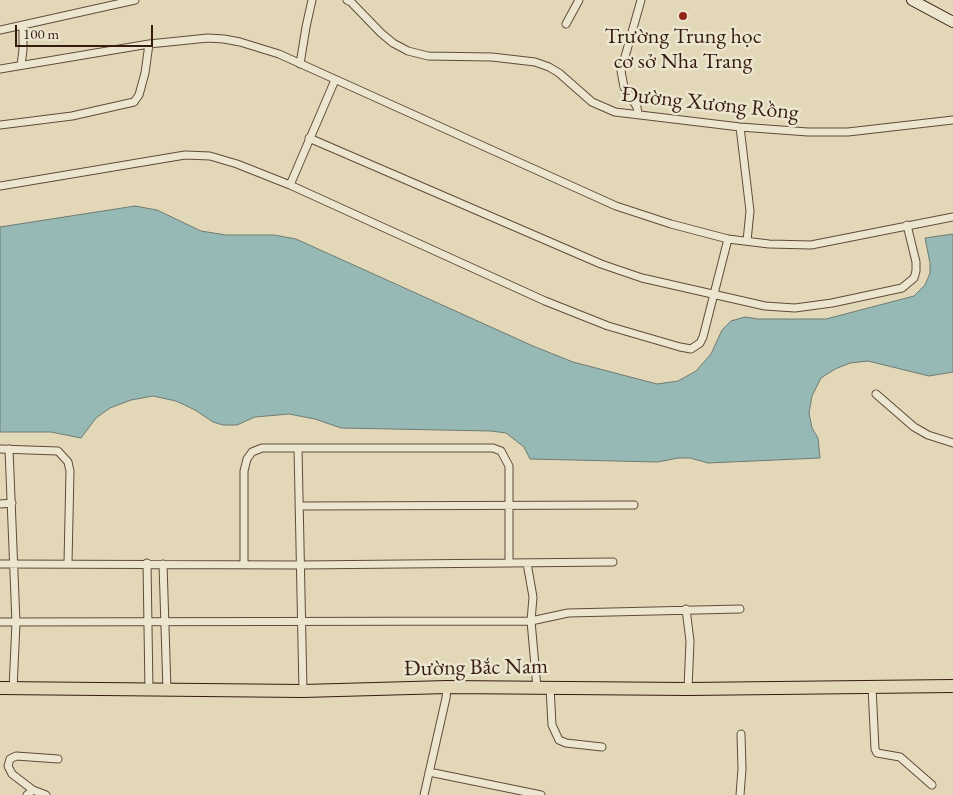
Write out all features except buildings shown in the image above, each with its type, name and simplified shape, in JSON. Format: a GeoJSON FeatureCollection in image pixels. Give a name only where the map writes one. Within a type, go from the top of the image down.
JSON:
{"type":"FeatureCollection","features":[{"type":"Feature","properties":{"kind":"highway","name":"Đường Bắc Nam"},"geometry":{"type":"LineString","coordinates":[[6,689],[303,691],[447,687],[688,689],[953,686]]}},
{"type":"Feature","properties":{"kind":"street"},"geometry":{"type":"LineString","coordinates":[[0,30],[134,0]]}},
{"type":"Feature","properties":{"kind":"street"},"geometry":{"type":"LineString","coordinates":[[300,64],[312,0]]}},
{"type":"Feature","properties":{"kind":"street","name":"Đường Xương Rồng"},"geometry":{"type":"LineString","coordinates":[[347,0],[381,33],[393,43],[408,51],[428,56],[512,58],[534,62],[559,73],[592,102],[615,112],[808,132],[848,132],[953,120]]}},
{"type":"Feature","properties":{"kind":"street"},"geometry":{"type":"LineString","coordinates":[[566,24],[579,0]]}},
{"type":"Feature","properties":{"kind":"street"},"geometry":{"type":"LineString","coordinates":[[638,114],[637,107],[624,87],[621,71],[641,0]]}},
{"type":"Feature","properties":{"kind":"street"},"geometry":{"type":"LineString","coordinates":[[912,0],[953,22]]}},
{"type":"Feature","properties":{"kind":"street"},"geometry":{"type":"LineString","coordinates":[[21,65],[23,26]]}},
{"type":"Feature","properties":{"kind":"street"},"geometry":{"type":"LineString","coordinates":[[0,68],[149,44],[208,38],[240,42],[279,54],[600,199],[670,224],[728,239],[769,244],[811,245],[953,216]]}},
{"type":"Feature","properties":{"kind":"street"},"geometry":{"type":"LineString","coordinates":[[0,125],[72,116],[134,102],[139,95],[145,73],[149,44]]}},
{"type":"Feature","properties":{"kind":"street"},"geometry":{"type":"LineString","coordinates":[[290,185],[335,80]]}},
{"type":"Feature","properties":{"kind":"street"},"geometry":{"type":"LineString","coordinates":[[740,126],[750,211],[747,241]]}},
{"type":"Feature","properties":{"kind":"street"},"geometry":{"type":"LineString","coordinates":[[309,138],[601,264],[642,278],[714,296],[766,306],[795,308],[832,303],[902,288],[914,278],[916,271],[916,262],[907,225]]}},
{"type":"Feature","properties":{"kind":"street"},"geometry":{"type":"LineString","coordinates":[[0,186],[185,155],[210,156],[237,164],[290,185],[545,301],[608,326],[691,349],[700,343],[728,239]]}},
{"type":"Feature","properties":{"kind":"street"},"geometry":{"type":"LineString","coordinates":[[876,394],[914,427],[928,435],[953,443]]}},
{"type":"Feature","properties":{"kind":"street"},"geometry":{"type":"LineString","coordinates":[[244,564],[244,471],[247,459],[252,452],[262,448],[493,448],[501,451],[509,466],[509,562]]}},
{"type":"Feature","properties":{"kind":"street"},"geometry":{"type":"LineString","coordinates":[[298,448],[303,691]]}},
{"type":"Feature","properties":{"kind":"street"},"geometry":{"type":"LineString","coordinates":[[0,449],[58,451],[68,462],[70,471],[68,563]]}},
{"type":"Feature","properties":{"kind":"street"},"geometry":{"type":"LineString","coordinates":[[6,689],[16,623],[9,449]]}},
{"type":"Feature","properties":{"kind":"street"},"geometry":{"type":"LineString","coordinates":[[0,504],[12,503]]}},
{"type":"Feature","properties":{"kind":"street"},"geometry":{"type":"LineString","coordinates":[[299,506],[634,505]]}},
{"type":"Feature","properties":{"kind":"street"},"geometry":{"type":"LineString","coordinates":[[0,564],[300,565],[613,562]]}},
{"type":"Feature","properties":{"kind":"street"},"geometry":{"type":"LineString","coordinates":[[527,563],[532,597],[531,621],[537,688]]}},
{"type":"Feature","properties":{"kind":"street"},"geometry":{"type":"LineString","coordinates":[[147,564],[148,691]]}},
{"type":"Feature","properties":{"kind":"street"},"geometry":{"type":"LineString","coordinates":[[164,564],[167,690]]}},
{"type":"Feature","properties":{"kind":"street"},"geometry":{"type":"LineString","coordinates":[[686,609],[690,640],[688,689]]}},
{"type":"Feature","properties":{"kind":"street"},"geometry":{"type":"LineString","coordinates":[[0,622],[531,621],[568,614],[686,609],[740,609]]}},
{"type":"Feature","properties":{"kind":"street"},"geometry":{"type":"LineString","coordinates":[[424,795],[447,687]]}},
{"type":"Feature","properties":{"kind":"street"},"geometry":{"type":"LineString","coordinates":[[550,687],[552,724],[559,740],[566,743],[602,747]]}},
{"type":"Feature","properties":{"kind":"street"},"geometry":{"type":"LineString","coordinates":[[872,687],[875,749],[877,754],[900,757],[932,785]]}},
{"type":"Feature","properties":{"kind":"street"},"geometry":{"type":"LineString","coordinates":[[740,795],[742,769],[741,734]]}},
{"type":"Feature","properties":{"kind":"street"},"geometry":{"type":"LineString","coordinates":[[46,795],[30,792],[12,774],[8,766],[10,759],[16,756],[58,759]]}},
{"type":"Feature","properties":{"kind":"street"},"geometry":{"type":"LineString","coordinates":[[429,772],[541,795]]}},
{"type":"Feature","properties":{"kind":"water"},"geometry":{"type":"Polygon","coordinates":[[[135,206],[157,210],[201,231],[226,235],[274,235],[296,239],[533,346],[573,362],[657,384],[678,381],[696,371],[711,354],[722,330],[731,321],[745,317],[758,319],[826,319],[914,296],[925,285],[930,273],[925,238],[953,234],[953,372],[929,376],[868,361],[850,363],[835,369],[821,378],[812,396],[809,413],[812,428],[818,438],[820,458],[708,463],[690,458],[658,462],[530,459],[524,447],[506,433],[491,431],[341,428],[315,419],[289,414],[255,417],[237,425],[223,425],[213,422],[195,410],[176,401],[153,396],[131,400],[110,408],[96,418],[81,438],[51,432],[0,432],[0,227],[135,206]]]}},
{"type":"Feature","properties":{"kind":"place","name":"Trường Trung học cơ sở Nha Trang"},"geometry":{"type":"Point","coordinates":[683,16]}}]}
